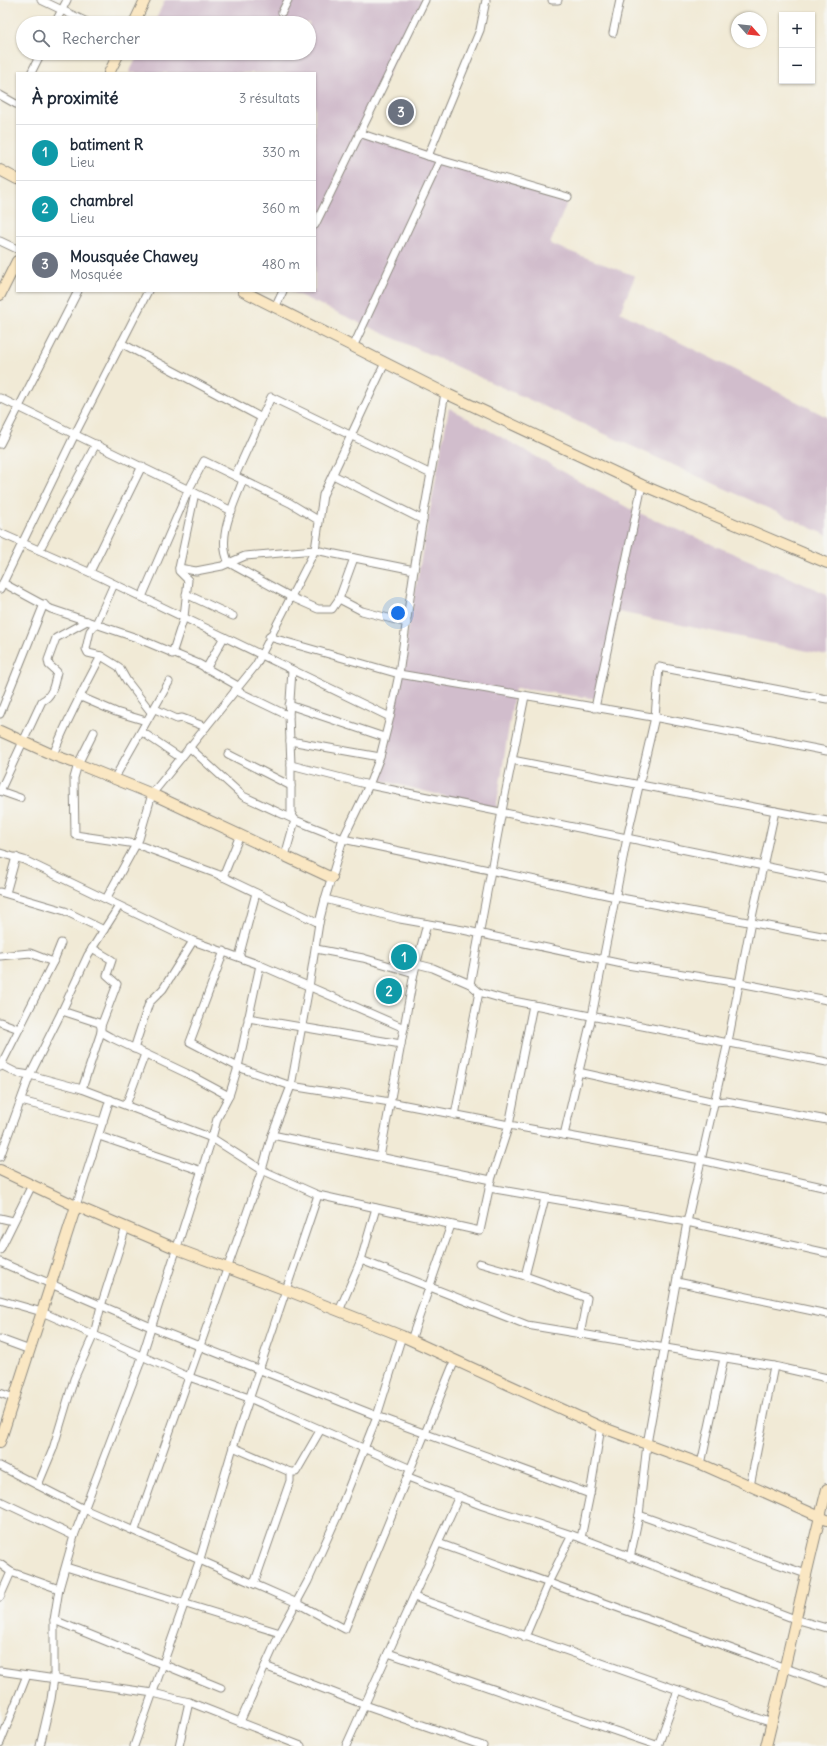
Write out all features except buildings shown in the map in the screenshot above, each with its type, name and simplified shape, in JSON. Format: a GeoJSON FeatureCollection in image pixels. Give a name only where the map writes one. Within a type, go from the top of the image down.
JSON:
{"type":"FeatureCollection","features":[{"type":"Feature","properties":{"kind":"street"},"geometry":{"type":"LineString","coordinates":[[41,0],[74,16]]}},
{"type":"Feature","properties":{"kind":"street"},"geometry":{"type":"LineString","coordinates":[[59,16],[67,0]]}},
{"type":"Feature","properties":{"kind":"street"},"geometry":{"type":"LineString","coordinates":[[137,16],[145,0]]}},
{"type":"Feature","properties":{"kind":"street"},"geometry":{"type":"LineString","coordinates":[[282,12],[288,0]]}},
{"type":"Feature","properties":{"kind":"street"},"geometry":{"type":"LineString","coordinates":[[316,223],[425,0]]}},
{"type":"Feature","properties":{"kind":"street"},"geometry":{"type":"LineString","coordinates":[[428,156],[480,30],[486,0]]}},
{"type":"Feature","properties":{"kind":"street"},"geometry":{"type":"LineString","coordinates":[[552,0],[558,0]]}},
{"type":"Feature","properties":{"kind":"street"},"geometry":{"type":"LineString","coordinates":[[613,33],[620,0]]}},
{"type":"Feature","properties":{"kind":"street"},"geometry":{"type":"LineString","coordinates":[[32,72],[38,60]]}},
{"type":"Feature","properties":{"kind":"street"},"geometry":{"type":"LineString","coordinates":[[110,72],[116,60]]}},
{"type":"Feature","properties":{"kind":"street"},"geometry":{"type":"LineString","coordinates":[[0,95],[16,103]]}},
{"type":"Feature","properties":{"kind":"street"},"geometry":{"type":"LineString","coordinates":[[359,133],[440,160],[568,197]]}},
{"type":"Feature","properties":{"kind":"street"},"geometry":{"type":"LineString","coordinates":[[353,347],[440,160]]}},
{"type":"Feature","properties":{"kind":"street"},"geometry":{"type":"LineString","coordinates":[[0,170],[16,178]]}},
{"type":"Feature","properties":{"kind":"street"},"geometry":{"type":"LineString","coordinates":[[0,241],[16,249]]}},
{"type":"Feature","properties":{"kind":"street"},"geometry":{"type":"LineString","coordinates":[[0,295],[16,263]]}},
{"type":"Feature","properties":{"kind":"street"},"geometry":{"type":"LineString","coordinates":[[0,444],[77,292]]}},
{"type":"Feature","properties":{"kind":"street"},"geometry":{"type":"LineString","coordinates":[[147,292],[75,434],[1,586],[44,604],[51,609],[137,638],[206,668],[237,688],[289,716]]}},
{"type":"Feature","properties":{"kind":"street"},"geometry":{"type":"LineString","coordinates":[[245,292],[446,393],[642,485],[827,563]]}},
{"type":"Feature","properties":{"kind":"street"},"geometry":{"type":"LineString","coordinates":[[275,308],[283,292]]}},
{"type":"Feature","properties":{"kind":"street"},"geometry":{"type":"LineString","coordinates":[[121,343],[262,418]]}},
{"type":"Feature","properties":{"kind":"street"},"geometry":{"type":"LineString","coordinates":[[106,899],[136,844],[152,794],[256,665],[269,637],[315,550],[318,520],[323,495],[385,363]]}},
{"type":"Feature","properties":{"kind":"street"},"geometry":{"type":"LineString","coordinates":[[135,1530],[262,1170],[272,1135],[291,1086],[316,949],[319,923],[325,899],[343,839],[369,785],[380,757],[400,674],[414,570],[446,393]]}},
{"type":"Feature","properties":{"kind":"street"},"geometry":{"type":"LineString","coordinates":[[235,476],[271,397],[431,474]]}},
{"type":"Feature","properties":{"kind":"street"},"geometry":{"type":"LineString","coordinates":[[0,398],[232,511]]}},
{"type":"Feature","properties":{"kind":"street"},"geometry":{"type":"LineString","coordinates":[[40,549],[96,444]]}},
{"type":"Feature","properties":{"kind":"street"},"geometry":{"type":"LineString","coordinates":[[142,597],[192,492],[204,461],[290,503],[318,520]]}},
{"type":"Feature","properties":{"kind":"street"},"geometry":{"type":"LineString","coordinates":[[90,572],[142,466]]}},
{"type":"Feature","properties":{"kind":"street"},"geometry":{"type":"LineString","coordinates":[[333,476],[423,520]]}},
{"type":"Feature","properties":{"kind":"street"},"geometry":{"type":"LineString","coordinates":[[243,480],[224,540],[224,554],[229,563],[291,597],[318,609],[332,609],[339,599],[354,558]]}},
{"type":"Feature","properties":{"kind":"street"},"geometry":{"type":"LineString","coordinates":[[595,708],[642,485]]}},
{"type":"Feature","properties":{"kind":"street"},"geometry":{"type":"LineString","coordinates":[[172,654],[184,617],[188,580],[179,571],[179,568],[192,492]]}},
{"type":"Feature","properties":{"kind":"street"},"geometry":{"type":"LineString","coordinates":[[0,533],[40,549],[90,572],[390,717]]}},
{"type":"Feature","properties":{"kind":"street"},"geometry":{"type":"LineString","coordinates":[[179,568],[196,571],[222,566],[245,556],[315,550],[414,570]]}},
{"type":"Feature","properties":{"kind":"street"},"geometry":{"type":"LineString","coordinates":[[114,584],[96,624],[90,631],[86,649],[88,653],[101,656],[118,667],[127,681],[153,711],[177,719],[182,718],[206,727]]}},
{"type":"Feature","properties":{"kind":"street"},"geometry":{"type":"LineString","coordinates":[[186,594],[233,616]]}},
{"type":"Feature","properties":{"kind":"street"},"geometry":{"type":"LineString","coordinates":[[339,599],[362,611],[407,623]]}},
{"type":"Feature","properties":{"kind":"street"},"geometry":{"type":"LineString","coordinates":[[0,714],[44,604]]}},
{"type":"Feature","properties":{"kind":"street"},"geometry":{"type":"LineString","coordinates":[[20,798],[0,791],[22,741],[42,701],[51,695],[58,672],[49,665],[48,660],[56,638],[87,621]]}},
{"type":"Feature","properties":{"kind":"street"},"geometry":{"type":"LineString","coordinates":[[206,668],[224,636]]}},
{"type":"Feature","properties":{"kind":"street"},"geometry":{"type":"LineString","coordinates":[[269,637],[400,674],[655,717],[827,751]]}},
{"type":"Feature","properties":{"kind":"street"},"geometry":{"type":"LineString","coordinates":[[52,755],[69,716],[81,698],[101,656]]}},
{"type":"Feature","properties":{"kind":"street"},"geometry":{"type":"LineString","coordinates":[[564,1135],[592,1016],[627,838],[655,717],[659,667],[827,699]]}},
{"type":"Feature","properties":{"kind":"street"},"geometry":{"type":"LineString","coordinates":[[285,856],[295,820],[291,813],[289,716],[292,670]]}},
{"type":"Feature","properties":{"kind":"street"},"geometry":{"type":"LineString","coordinates":[[114,779],[169,682]]}},
{"type":"Feature","properties":{"kind":"street"},"geometry":{"type":"LineString","coordinates":[[470,984],[525,696]]}},
{"type":"Feature","properties":{"kind":"street"},"geometry":{"type":"LineString","coordinates":[[81,698],[146,722]]}},
{"type":"Feature","properties":{"kind":"street"},"geometry":{"type":"LineString","coordinates":[[289,705],[384,737]]}},
{"type":"Feature","properties":{"kind":"street"},"geometry":{"type":"LineString","coordinates":[[0,731],[52,755],[152,794],[332,878]]}},
{"type":"Feature","properties":{"kind":"street"},"geometry":{"type":"LineString","coordinates":[[94,732],[78,764],[74,778],[76,835],[136,844],[223,877],[319,923]]}},
{"type":"Feature","properties":{"kind":"street"},"geometry":{"type":"LineString","coordinates":[[142,732],[181,758]]}},
{"type":"Feature","properties":{"kind":"street"},"geometry":{"type":"LineString","coordinates":[[290,740],[380,757]]}},
{"type":"Feature","properties":{"kind":"street"},"geometry":{"type":"LineString","coordinates":[[190,747],[243,796],[295,820],[343,839],[616,897],[827,937]]}},
{"type":"Feature","properties":{"kind":"street"},"geometry":{"type":"LineString","coordinates":[[228,754],[291,786]]}},
{"type":"Feature","properties":{"kind":"street"},"geometry":{"type":"LineString","coordinates":[[512,760],[827,821]]}},
{"type":"Feature","properties":{"kind":"street"},"geometry":{"type":"LineString","coordinates":[[291,765],[369,785],[827,879]]}},
{"type":"Feature","properties":{"kind":"street"},"geometry":{"type":"LineString","coordinates":[[630,1558],[639,1515],[646,1444],[665,1349],[687,1222],[728,1042],[751,922],[775,811]]}},
{"type":"Feature","properties":{"kind":"street"},"geometry":{"type":"LineString","coordinates":[[223,877],[240,835]]}},
{"type":"Feature","properties":{"kind":"street"},"geometry":{"type":"LineString","coordinates":[[0,852],[16,857],[193,941],[260,965],[404,1028]]}},
{"type":"Feature","properties":{"kind":"street"},"geometry":{"type":"LineString","coordinates":[[16,857],[3,892],[65,911],[104,930]]}},
{"type":"Feature","properties":{"kind":"street"},"geometry":{"type":"LineString","coordinates":[[239,957],[256,893]]}},
{"type":"Feature","properties":{"kind":"street"},"geometry":{"type":"LineString","coordinates":[[325,899],[400,919],[603,960],[739,983],[827,1000]]}},
{"type":"Feature","properties":{"kind":"street"},"geometry":{"type":"LineString","coordinates":[[0,1157],[3,1137],[21,1101],[30,1075],[92,948],[120,906]]}},
{"type":"Feature","properties":{"kind":"street"},"geometry":{"type":"LineString","coordinates":[[380,1157],[414,973],[427,924]]}},
{"type":"Feature","properties":{"kind":"street"},"geometry":{"type":"LineString","coordinates":[[134,1048],[149,1003],[163,989],[193,941]]}},
{"type":"Feature","properties":{"kind":"street"},"geometry":{"type":"LineString","coordinates":[[61,943],[1,1066],[17,1073],[82,1089],[212,1138],[262,1170],[318,1195],[480,1231],[491,1180],[509,1125],[533,1004]]}},
{"type":"Feature","properties":{"kind":"street"},"geometry":{"type":"LineString","coordinates":[[82,1089],[117,984],[107,975],[112,960],[92,948]]}},
{"type":"Feature","properties":{"kind":"street"},"geometry":{"type":"LineString","coordinates":[[316,949],[363,958],[414,973]]}},
{"type":"Feature","properties":{"kind":"street"},"geometry":{"type":"LineString","coordinates":[[224,952],[190,1042],[238,1067],[291,1086],[390,1102],[701,1160],[827,1188]]}},
{"type":"Feature","properties":{"kind":"street"},"geometry":{"type":"LineString","coordinates":[[0,956],[30,954],[53,962]]}},
{"type":"Feature","properties":{"kind":"street"},"geometry":{"type":"LineString","coordinates":[[417,964],[433,968],[470,984],[479,992],[503,999],[827,1062]]}},
{"type":"Feature","properties":{"kind":"street"},"geometry":{"type":"LineString","coordinates":[[40,1746],[51,1700],[54,1678],[54,1620],[59,1589],[74,1536],[142,1356],[202,1171],[217,1119],[229,1096],[238,1067],[260,965]]}},
{"type":"Feature","properties":{"kind":"street"},"geometry":{"type":"LineString","coordinates":[[455,1115],[479,992]]}},
{"type":"Feature","properties":{"kind":"street"},"geometry":{"type":"LineString","coordinates":[[62,1011],[99,1023],[101,1029],[134,1048],[229,1096]]}},
{"type":"Feature","properties":{"kind":"street"},"geometry":{"type":"LineString","coordinates":[[248,1018],[401,1044]]}},
{"type":"Feature","properties":{"kind":"street"},"geometry":{"type":"LineString","coordinates":[[0,1022],[19,1029]]}},
{"type":"Feature","properties":{"kind":"street"},"geometry":{"type":"LineString","coordinates":[[126,1105],[145,1054]]}},
{"type":"Feature","properties":{"kind":"street"},"geometry":{"type":"LineString","coordinates":[[578,1072],[715,1102],[726,1101],[827,1120]]}},
{"type":"Feature","properties":{"kind":"street"},"geometry":{"type":"LineString","coordinates":[[0,1442],[110,1100]]}},
{"type":"Feature","properties":{"kind":"street"},"geometry":{"type":"LineString","coordinates":[[21,1101],[103,1122]]}},
{"type":"Feature","properties":{"kind":"street"},"geometry":{"type":"LineString","coordinates":[[272,1135],[491,1180]]}},
{"type":"Feature","properties":{"kind":"street"},"geometry":{"type":"LineString","coordinates":[[99,1136],[202,1171]]}},
{"type":"Feature","properties":{"kind":"street"},"geometry":{"type":"LineString","coordinates":[[0,1170],[76,1206],[177,1249],[286,1290],[406,1338],[601,1427],[701,1464],[823,1518]]}},
{"type":"Feature","properties":{"kind":"street"},"geometry":{"type":"LineString","coordinates":[[0,1250],[32,1185]]}},
{"type":"Feature","properties":{"kind":"street"},"geometry":{"type":"LineString","coordinates":[[490,1188],[687,1222],[827,1253]]}},
{"type":"Feature","properties":{"kind":"street"},"geometry":{"type":"LineString","coordinates":[[134,1746],[154,1693],[200,1559],[233,1447],[318,1195]]}},
{"type":"Feature","properties":{"kind":"street"},"geometry":{"type":"LineString","coordinates":[[525,1276],[545,1198]]}},
{"type":"Feature","properties":{"kind":"street"},"geometry":{"type":"LineString","coordinates":[[339,1311],[361,1260],[376,1208]]}},
{"type":"Feature","properties":{"kind":"street"},"geometry":{"type":"LineString","coordinates":[[0,1218],[13,1221]]}},
{"type":"Feature","properties":{"kind":"street"},"geometry":{"type":"LineString","coordinates":[[240,1722],[280,1633],[295,1602],[308,1581],[337,1517],[406,1338],[430,1287],[451,1225]]}},
{"type":"Feature","properties":{"kind":"street"},"geometry":{"type":"LineString","coordinates":[[38,1485],[53,1449],[74,1379],[94,1334],[101,1306],[126,1227]]}},
{"type":"Feature","properties":{"kind":"street"},"geometry":{"type":"LineString","coordinates":[[361,1260],[527,1326],[774,1366],[827,1378]]}},
{"type":"Feature","properties":{"kind":"street"},"geometry":{"type":"LineString","coordinates":[[0,1262],[151,1327],[259,1368],[377,1416],[590,1494]]}},
{"type":"Feature","properties":{"kind":"street"},"geometry":{"type":"LineString","coordinates":[[479,1263],[525,1276],[588,1298],[580,1335]]}},
{"type":"Feature","properties":{"kind":"street"},"geometry":{"type":"LineString","coordinates":[[677,1282],[827,1314]]}},
{"type":"Feature","properties":{"kind":"street"},"geometry":{"type":"LineString","coordinates":[[0,1300],[42,1312],[189,1377],[249,1398],[411,1468]]}},
{"type":"Feature","properties":{"kind":"street"},"geometry":{"type":"LineString","coordinates":[[0,1340],[30,1350]]}},
{"type":"Feature","properties":{"kind":"street"},"geometry":{"type":"LineString","coordinates":[[701,1464],[724,1358]]}},
{"type":"Feature","properties":{"kind":"street"},"geometry":{"type":"LineString","coordinates":[[0,1466],[84,1509],[135,1530],[295,1602],[345,1629],[455,1360]]}},
{"type":"Feature","properties":{"kind":"street"},"geometry":{"type":"LineString","coordinates":[[750,1486],[774,1366]]}},
{"type":"Feature","properties":{"kind":"street"},"geometry":{"type":"LineString","coordinates":[[0,1393],[14,1398]]}},
{"type":"Feature","properties":{"kind":"street"},"geometry":{"type":"LineString","coordinates":[[581,1538],[601,1427]]}},
{"type":"Feature","properties":{"kind":"street"},"geometry":{"type":"LineString","coordinates":[[233,1447],[290,1472],[296,1472],[321,1429]]}},
{"type":"Feature","properties":{"kind":"street"},"geometry":{"type":"LineString","coordinates":[[254,1584],[290,1480],[290,1472]]}},
{"type":"Feature","properties":{"kind":"street"},"geometry":{"type":"LineString","coordinates":[[408,1477],[581,1538],[630,1558],[795,1619],[827,1628]]}},
{"type":"Feature","properties":{"kind":"street"},"geometry":{"type":"LineString","coordinates":[[766,1746],[806,1574],[823,1518],[827,1489]]}},
{"type":"Feature","properties":{"kind":"street"},"geometry":{"type":"LineString","coordinates":[[346,1746],[459,1496]]}},
{"type":"Feature","properties":{"kind":"street"},"geometry":{"type":"LineString","coordinates":[[0,1501],[74,1536]]}},
{"type":"Feature","properties":{"kind":"street"},"geometry":{"type":"LineString","coordinates":[[639,1515],[806,1574]]}},
{"type":"Feature","properties":{"kind":"street"},"geometry":{"type":"LineString","coordinates":[[525,1637],[548,1583],[572,1535]]}},
{"type":"Feature","properties":{"kind":"street"},"geometry":{"type":"LineString","coordinates":[[438,1543],[827,1683]]}},
{"type":"Feature","properties":{"kind":"street"},"geometry":{"type":"LineString","coordinates":[[0,1564],[11,1572],[59,1589]]}},
{"type":"Feature","properties":{"kind":"street"},"geometry":{"type":"LineString","coordinates":[[66,1567],[280,1633]]}},
{"type":"Feature","properties":{"kind":"street"},"geometry":{"type":"LineString","coordinates":[[0,1597],[11,1572]]}},
{"type":"Feature","properties":{"kind":"street"},"geometry":{"type":"LineString","coordinates":[[414,1597],[772,1723]]}},
{"type":"Feature","properties":{"kind":"street"},"geometry":{"type":"LineString","coordinates":[[54,1620],[221,1688]]}},
{"type":"Feature","properties":{"kind":"street"},"geometry":{"type":"LineString","coordinates":[[388,1653],[658,1746],[678,1690]]}},
{"type":"Feature","properties":{"kind":"street"},"geometry":{"type":"LineString","coordinates":[[265,1666],[364,1705],[483,1746]]}},
{"type":"Feature","properties":{"kind":"street"},"geometry":{"type":"LineString","coordinates":[[0,1671],[154,1693],[189,1702],[301,1746]]}},
{"type":"Feature","properties":{"kind":"street"},"geometry":{"type":"LineString","coordinates":[[0,1743],[27,1674]]}},
{"type":"Feature","properties":{"kind":"street"},"geometry":{"type":"LineString","coordinates":[[179,1746],[189,1702]]}},
{"type":"Feature","properties":{"kind":"shaded area"},"geometry":{"type":"Polygon","coordinates":[[[165,0],[423,0],[362,131],[568,200],[550,244],[635,276],[620,312],[827,417],[827,535],[292,292],[316,292],[316,72],[130,72],[136,60],[316,60],[316,16],[157,16],[165,0]]]}},
{"type":"Feature","properties":{"kind":"shaded area"},"geometry":{"type":"Polygon","coordinates":[[[449,408],[630,509],[827,594],[827,655],[619,612],[599,699],[515,688],[496,809],[380,780],[449,408]]]}},
{"type":"Feature","properties":{"kind":"place","name":"Mousquée Chawey"},"geometry":{"type":"Point","coordinates":[401,112]}},
{"type":"Feature","properties":{"kind":"place","name":"batiment R"},"geometry":{"type":"Point","coordinates":[404,957]}},
{"type":"Feature","properties":{"kind":"place","name":"chambrel"},"geometry":{"type":"Point","coordinates":[389,991]}}]}
